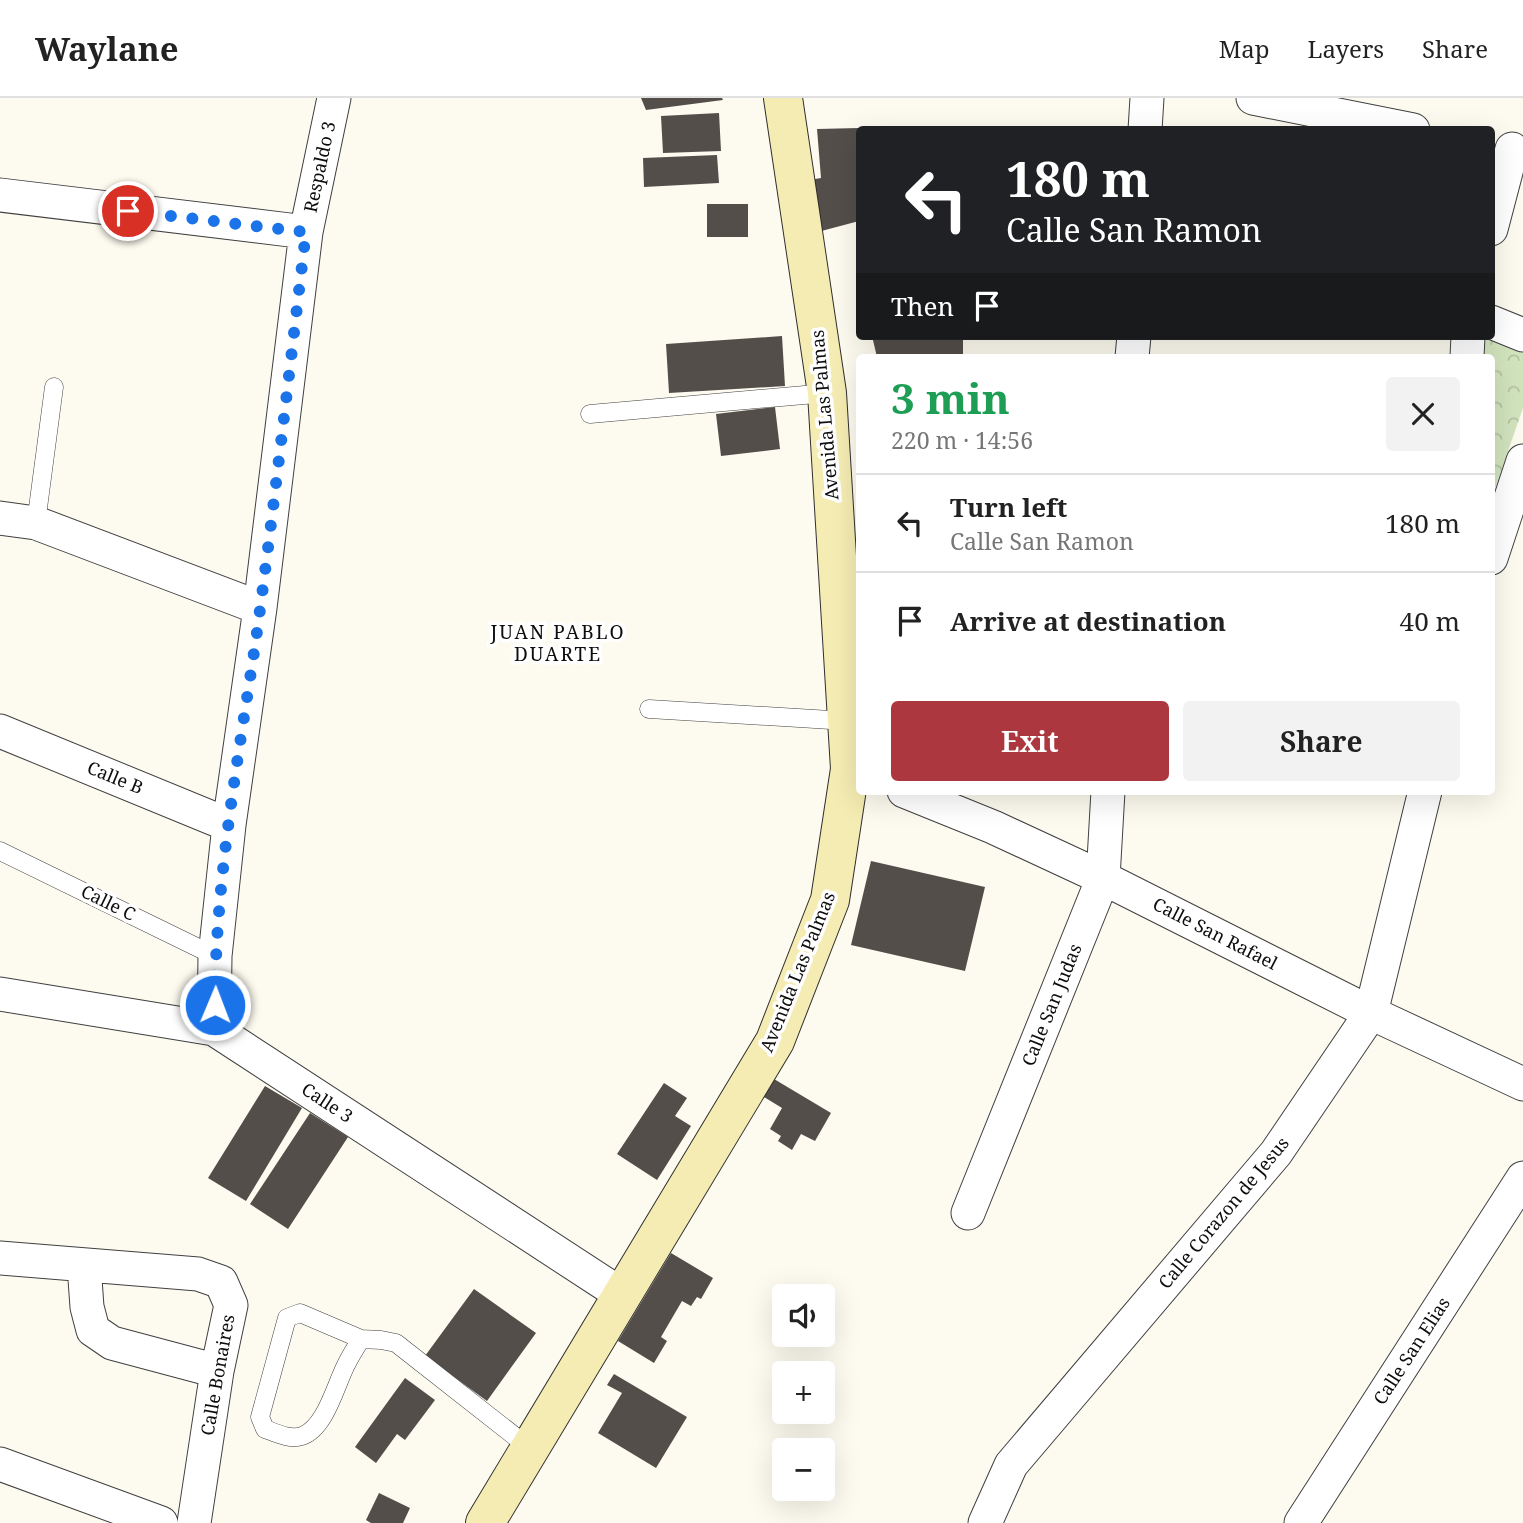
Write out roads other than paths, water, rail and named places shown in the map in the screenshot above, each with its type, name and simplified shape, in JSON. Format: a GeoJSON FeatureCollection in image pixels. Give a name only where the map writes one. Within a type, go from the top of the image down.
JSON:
{"type":"FeatureCollection","features":[{"type":"Feature","properties":{"kind":"street","name":"Respaldo 3"},"geometry":{"type":"LineString","coordinates":[[214,1029],[215,956],[229,825],[260,608],[306,232],[334,98]]}},
{"type":"Feature","properties":{"kind":"street","name":"Avenida Las Palmas"},"geometry":{"type":"LineString","coordinates":[[485,1523],[775,1041],[830,900],[855,771],[847,721],[827,393],[783,98]]}},
{"type":"Feature","properties":{"kind":"street"},"geometry":{"type":"LineString","coordinates":[[1145,126],[1147,98]]}},
{"type":"Feature","properties":{"kind":"street"},"geometry":{"type":"LineString","coordinates":[[1254,98],[1393,126]]}},
{"type":"Feature","properties":{"kind":"street"},"geometry":{"type":"LineString","coordinates":[[1495,211],[1509,149]]}},
{"type":"Feature","properties":{"kind":"street"},"geometry":{"type":"LineString","coordinates":[[0,195],[306,232]]}},
{"type":"Feature","properties":{"kind":"street"},"geometry":{"type":"LineString","coordinates":[[1495,324],[1523,335]]}},
{"type":"Feature","properties":{"kind":"street"},"geometry":{"type":"LineString","coordinates":[[1495,546],[1523,461]]}},
{"type":"Feature","properties":{"kind":"street"},"geometry":{"type":"LineString","coordinates":[[0,519],[36,523],[260,608]]}},
{"type":"Feature","properties":{"kind":"street","name":"Calle B"},"geometry":{"type":"LineString","coordinates":[[0,731],[229,825]]}},
{"type":"Feature","properties":{"kind":"street","name":"Calle San Rafael"},"geometry":{"type":"LineString","coordinates":[[914,795],[993,827],[1103,878],[1371,1013],[1523,1084]]}},
{"type":"Feature","properties":{"kind":"street","name":"Calle San Judas"},"geometry":{"type":"LineString","coordinates":[[968,1213],[1103,878],[1108,795]]}},
{"type":"Feature","properties":{"kind":"street","name":"Calle Corazon de Jesus"},"geometry":{"type":"LineString","coordinates":[[985,1523],[1011,1465],[1276,1153],[1371,1013],[1424,795]]}},
{"type":"Feature","properties":{"kind":"street","name":"Calle 3"},"geometry":{"type":"LineString","coordinates":[[0,994],[214,1029],[622,1295]]}},
{"type":"Feature","properties":{"kind":"street","name":"Calle San Elias"},"geometry":{"type":"LineString","coordinates":[[1301,1523],[1523,1178]]}},
{"type":"Feature","properties":{"kind":"street","name":"Calle Bonaires"},"geometry":{"type":"LineString","coordinates":[[0,1258],[198,1274],[221,1282],[231,1305],[217,1371],[194,1523]]}},
{"type":"Feature","properties":{"kind":"street"},"geometry":{"type":"LineString","coordinates":[[84,1265],[87,1307],[93,1330],[112,1343],[217,1371]]}},
{"type":"Feature","properties":{"kind":"street"},"geometry":{"type":"LineString","coordinates":[[0,1464],[161,1523]]}},
{"type":"Feature","properties":{"kind":"lane"},"geometry":{"type":"LineString","coordinates":[[36,523],[54,387]]}},
{"type":"Feature","properties":{"kind":"lane"},"geometry":{"type":"LineString","coordinates":[[590,414],[827,393]]}},
{"type":"Feature","properties":{"kind":"lane"},"geometry":{"type":"LineString","coordinates":[[649,709],[847,721]]}},
{"type":"Feature","properties":{"kind":"lane","name":"Calle C"},"geometry":{"type":"LineString","coordinates":[[0,851],[215,956]]}},
{"type":"Feature","properties":{"kind":"lane"},"geometry":{"type":"LineString","coordinates":[[361,1339],[346,1363],[326,1410],[314,1429],[301,1437],[284,1436],[265,1429],[260,1417],[287,1318],[300,1313],[361,1339],[380,1339],[396,1343],[531,1449]]}},
{"type":"Feature","properties":{"kind":"district","name":"JUAN PABLO DUARTE"},"geometry":{"type":"Point","coordinates":[558,643]}}]}
